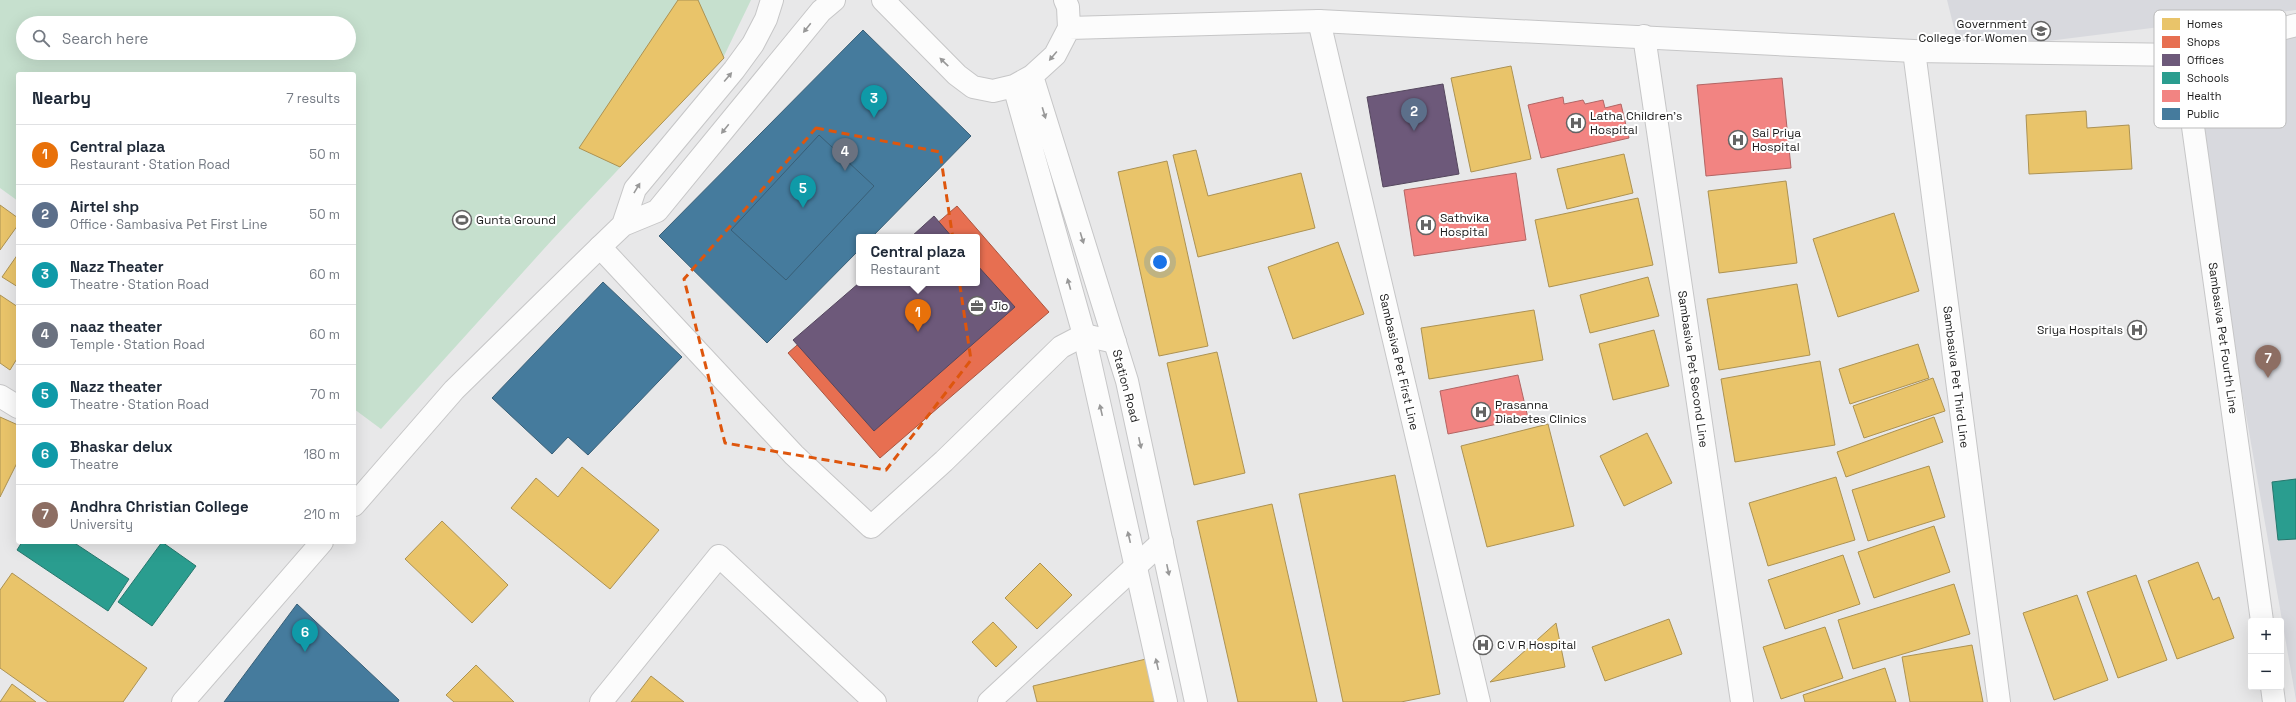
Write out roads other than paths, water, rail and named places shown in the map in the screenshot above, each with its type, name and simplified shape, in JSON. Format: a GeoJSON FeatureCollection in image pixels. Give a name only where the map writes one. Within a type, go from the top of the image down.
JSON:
{"type":"FeatureCollection","features":[{"type":"Feature","properties":{"kind":"street"},"geometry":{"type":"LineString","coordinates":[[623,225],[635,189],[734,70],[753,44],[766,20],[772,0]]}},
{"type":"Feature","properties":{"kind":"street"},"geometry":{"type":"LineString","coordinates":[[356,503],[454,390],[623,225],[657,211],[821,11],[834,0]]}},
{"type":"Feature","properties":{"kind":"street"},"geometry":{"type":"LineString","coordinates":[[883,0],[957,75],[973,87],[993,91],[1023,81],[1055,55],[1069,28],[1068,7],[1065,0]]}},
{"type":"Feature","properties":{"kind":"street"},"geometry":{"type":"LineString","coordinates":[[1069,28],[1319,21],[1644,36],[1914,51],[2154,55]]}},
{"type":"Feature","properties":{"kind":"street","name":"Sambasiva Pet First Line"},"geometry":{"type":"LineString","coordinates":[[1319,21],[1479,702]]}},
{"type":"Feature","properties":{"kind":"street"},"geometry":{"type":"LineString","coordinates":[[2286,28],[2296,25]]}},
{"type":"Feature","properties":{"kind":"street","name":"Sambasiva Pet Second Line"},"geometry":{"type":"LineString","coordinates":[[1644,36],[1742,702]]}},
{"type":"Feature","properties":{"kind":"street","name":"Sambasiva Pet Third Line"},"geometry":{"type":"LineString","coordinates":[[1914,51],[1999,702]]}},
{"type":"Feature","properties":{"kind":"street"},"geometry":{"type":"LineString","coordinates":[[1023,81],[1084,335],[1166,702]]}},
{"type":"Feature","properties":{"kind":"street","name":"Station Road"},"geometry":{"type":"LineString","coordinates":[[1023,81],[1115,342],[1127,381],[1196,702]]}},
{"type":"Feature","properties":{"kind":"street","name":"Sambasiva Pet Fourth Line"},"geometry":{"type":"LineString","coordinates":[[2193,128],[2262,618]]}},
{"type":"Feature","properties":{"kind":"street"},"geometry":{"type":"LineString","coordinates":[[600,248],[794,455],[871,527],[944,461],[1061,347],[1084,335],[1115,342]]}},
{"type":"Feature","properties":{"kind":"street"},"geometry":{"type":"LineString","coordinates":[[0,396],[16,406]]}},
{"type":"Feature","properties":{"kind":"street"},"geometry":{"type":"LineString","coordinates":[[988,702],[1162,542]]}},
{"type":"Feature","properties":{"kind":"street"},"geometry":{"type":"LineString","coordinates":[[183,702],[320,544]]}},
{"type":"Feature","properties":{"kind":"street"},"geometry":{"type":"LineString","coordinates":[[601,702],[719,556],[875,702]]}},
{"type":"Feature","properties":{"kind":"street"},"geometry":{"type":"LineString","coordinates":[[2272,690],[2274,702]]}},
{"type":"Feature","properties":{"kind":"place","name":"Government College for Women"},"geometry":{"type":"Point","coordinates":[2041,31]}},
{"type":"Feature","properties":{"kind":"place","name":"Nazz Theater"},"geometry":{"type":"Point","coordinates":[874,118]}},
{"type":"Feature","properties":{"kind":"place","name":"Latha Children's Hospital"},"geometry":{"type":"Point","coordinates":[1576,123]}},
{"type":"Feature","properties":{"kind":"place","name":"Airtel shp"},"geometry":{"type":"Point","coordinates":[1414,131]}},
{"type":"Feature","properties":{"kind":"place","name":"Sai Priya Hospital"},"geometry":{"type":"Point","coordinates":[1738,140]}},
{"type":"Feature","properties":{"kind":"place","name":"naaz theater"},"geometry":{"type":"Point","coordinates":[845,171]}},
{"type":"Feature","properties":{"kind":"place","name":"Nazz theater"},"geometry":{"type":"Point","coordinates":[803,208]}},
{"type":"Feature","properties":{"kind":"place","name":"Gunta Ground"},"geometry":{"type":"Point","coordinates":[462,220]}},
{"type":"Feature","properties":{"kind":"place","name":"Sathvika Hospital"},"geometry":{"type":"Point","coordinates":[1426,225]}},
{"type":"Feature","properties":{"kind":"place","name":"Jio"},"geometry":{"type":"Point","coordinates":[977,306]}},
{"type":"Feature","properties":{"kind":"place","name":"Sriya Hospitals"},"geometry":{"type":"Point","coordinates":[2137,330]}},
{"type":"Feature","properties":{"kind":"place","name":"Central plaza"},"geometry":{"type":"Point","coordinates":[918,332]}},
{"type":"Feature","properties":{"kind":"place","name":"Andhra Christian College"},"geometry":{"type":"Point","coordinates":[2268,378]}},
{"type":"Feature","properties":{"kind":"place","name":"Prasanna Diabetes Clinics"},"geometry":{"type":"Point","coordinates":[1481,412]}},
{"type":"Feature","properties":{"kind":"place","name":"C V R Hospital"},"geometry":{"type":"Point","coordinates":[1483,645]}},
{"type":"Feature","properties":{"kind":"place","name":"Bhaskar delux"},"geometry":{"type":"Point","coordinates":[305,652]}}]}
